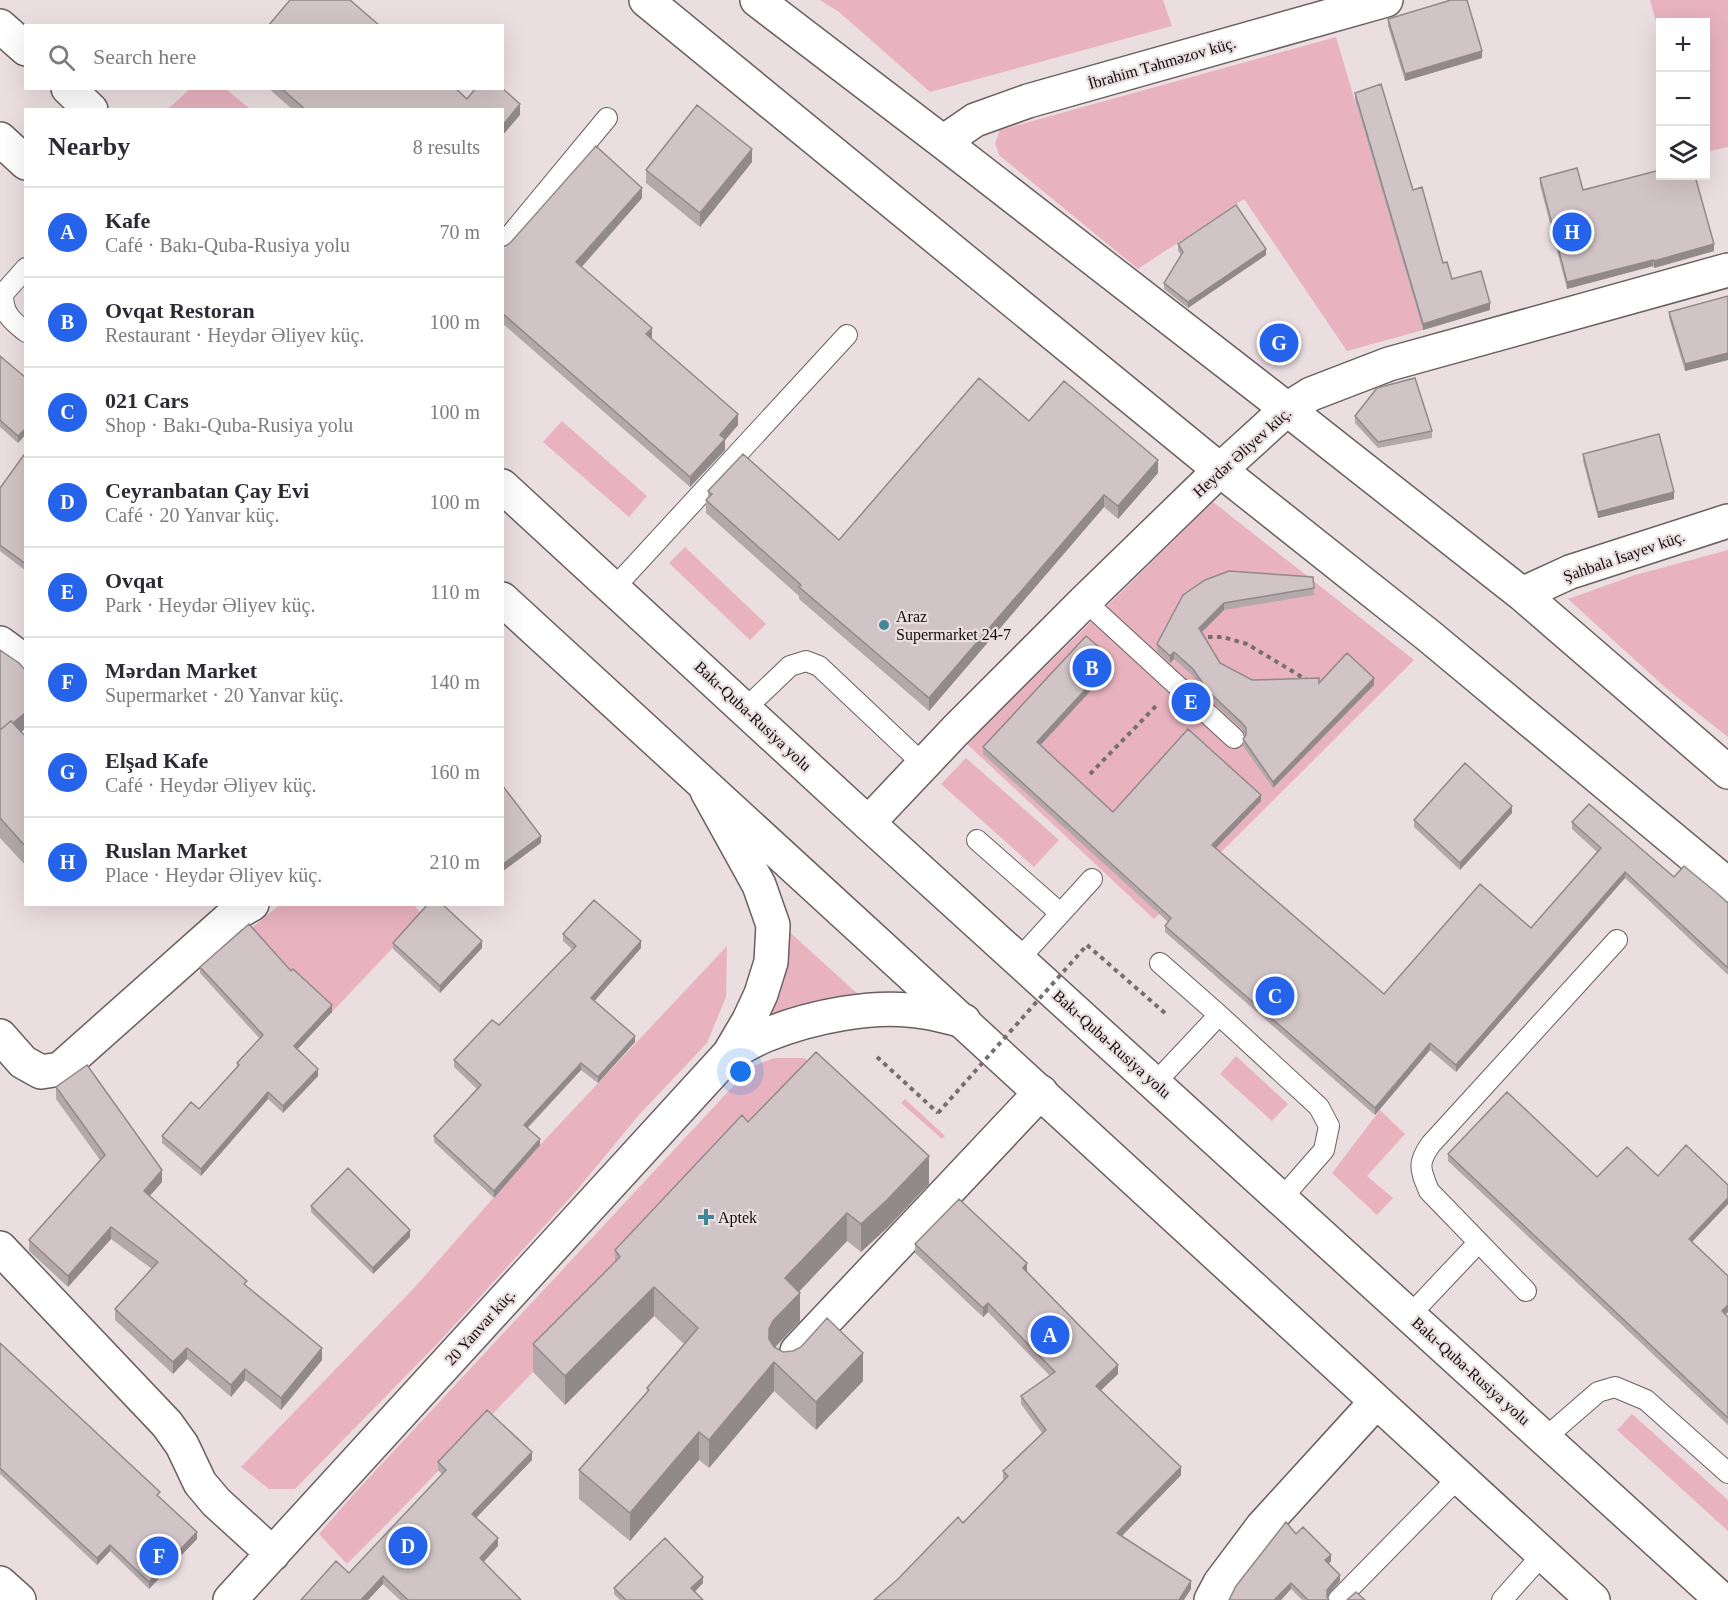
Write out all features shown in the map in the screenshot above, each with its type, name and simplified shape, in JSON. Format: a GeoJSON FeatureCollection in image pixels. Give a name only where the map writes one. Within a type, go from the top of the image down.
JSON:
{"type":"FeatureCollection","features":[{"type":"Feature","properties":{"kind":"main road"},"geometry":{"type":"LineString","coordinates":[[646,0],[1220,470],[1429,636],[1728,885]]}},
{"type":"Feature","properties":{"kind":"main road"},"geometry":{"type":"LineString","coordinates":[[758,0],[1287,409],[1522,594],[1728,772]]}},
{"type":"Feature","properties":{"kind":"main road","name":"İbrahim Təhməzov küç."},"geometry":{"type":"LineString","coordinates":[[943,142],[975,120],[1028,101],[1386,0]]}},
{"type":"Feature","properties":{"kind":"main road"},"geometry":{"type":"LineString","coordinates":[[0,26],[24,47]]}},
{"type":"Feature","properties":{"kind":"main road"},"geometry":{"type":"LineString","coordinates":[[70,90],[89,108]]}},
{"type":"Feature","properties":{"kind":"main road","name":"Heydər Əliyev küç."},"geometry":{"type":"LineString","coordinates":[[868,823],[923,764],[1085,601],[1220,470],[1287,409],[1311,394],[1389,364],[1728,270]]}},
{"type":"Feature","properties":{"kind":"main road","name":"Bakı-Quba-Rusiya yolu"},"geometry":{"type":"LineString","coordinates":[[504,488],[868,823],[1722,1600]]}},
{"type":"Feature","properties":{"kind":"main road","name":"Şahbala İsayev küç."},"geometry":{"type":"LineString","coordinates":[[1522,594],[1570,572],[1728,521]]}},
{"type":"Feature","properties":{"kind":"main road"},"geometry":{"type":"LineString","coordinates":[[504,601],[1593,1600]]}},
{"type":"Feature","properties":{"kind":"main road"},"geometry":{"type":"LineString","coordinates":[[0,643],[24,661]]}},
{"type":"Feature","properties":{"kind":"main road"},"geometry":{"type":"LineString","coordinates":[[702,781],[759,885],[772,925],[771,962],[761,994],[729,1054]]}},
{"type":"Feature","properties":{"kind":"main road"},"geometry":{"type":"LineString","coordinates":[[0,1036],[23,1062],[41,1072],[60,1069],[232,916],[249,906]]}},
{"type":"Feature","properties":{"kind":"main road"},"geometry":{"type":"LineString","coordinates":[[729,1054],[764,1035],[795,1024],[843,1013],[893,1009],[922,1011],[964,1021]]}},
{"type":"Feature","properties":{"kind":"main road","name":"20 Yanvar küç."},"geometry":{"type":"LineString","coordinates":[[230,1600],[729,1054]]}},
{"type":"Feature","properties":{"kind":"main road"},"geometry":{"type":"LineString","coordinates":[[787,1362],[1041,1092]]}},
{"type":"Feature","properties":{"kind":"main road"},"geometry":{"type":"LineString","coordinates":[[0,1248],[167,1424],[182,1445],[200,1483],[216,1502],[273,1554]]}},
{"type":"Feature","properties":{"kind":"main road"},"geometry":{"type":"LineString","coordinates":[[1211,1600],[1220,1583],[1262,1527],[1377,1402]]}},
{"type":"Feature","properties":{"kind":"lane"},"geometry":{"type":"LineString","coordinates":[[504,243],[607,118]]}},
{"type":"Feature","properties":{"kind":"lane"},"geometry":{"type":"LineString","coordinates":[[24,270],[3,294],[3,308],[12,321],[24,330]]}},
{"type":"Feature","properties":{"kind":"lane"},"geometry":{"type":"LineString","coordinates":[[614,588],[847,335]]}},
{"type":"Feature","properties":{"kind":"lane"},"geometry":{"type":"LineString","coordinates":[[1085,601],[1234,738]]}},
{"type":"Feature","properties":{"kind":"lane"},"geometry":{"type":"LineString","coordinates":[[745,709],[790,666],[806,661],[819,666],[923,764]]}},
{"type":"Feature","properties":{"kind":"lane"},"geometry":{"type":"LineString","coordinates":[[977,840],[1060,913]]}},
{"type":"Feature","properties":{"kind":"lane"},"geometry":{"type":"LineString","coordinates":[[1019,959],[1092,879]]}},
{"type":"Feature","properties":{"kind":"lane"},"geometry":{"type":"LineString","coordinates":[[1526,1291],[1428,1191],[1420,1171],[1423,1155],[1617,940]]}},
{"type":"Feature","properties":{"kind":"lane"},"geometry":{"type":"LineString","coordinates":[[1160,963],[1319,1107],[1329,1126],[1324,1150],[1282,1198]]}},
{"type":"Feature","properties":{"kind":"lane"},"geometry":{"type":"LineString","coordinates":[[1155,1083],[1219,1015]]}},
{"type":"Feature","properties":{"kind":"lane"},"geometry":{"type":"LineString","coordinates":[[1410,1316],[1478,1243]]}},
{"type":"Feature","properties":{"kind":"lane"},"geometry":{"type":"LineString","coordinates":[[1545,1438],[1598,1392],[1616,1387],[1646,1400],[1728,1473]]}},
{"type":"Feature","properties":{"kind":"lane"},"geometry":{"type":"LineString","coordinates":[[1338,1600],[1459,1477]]}},
{"type":"Feature","properties":{"kind":"lane"},"geometry":{"type":"LineString","coordinates":[[1502,1600],[1543,1554]]}},
{"type":"Feature","properties":{"kind":"path"},"geometry":{"type":"LineString","coordinates":[[1147,659],[1165,644],[1189,637],[1223,638],[1247,644],[1311,683]]}},
{"type":"Feature","properties":{"kind":"path"},"geometry":{"type":"LineString","coordinates":[[1090,774],[1176,685]]}},
{"type":"Feature","properties":{"kind":"path"},"geometry":{"type":"LineString","coordinates":[[878,1057],[938,1113],[1087,945],[1166,1014]]}},
{"type":"Feature","properties":{"kind":"shaded area"},"geometry":{"type":"Polygon","coordinates":[[[820,0],[1163,0],[1172,26],[930,92],[839,12],[820,0]]]}},
{"type":"Feature","properties":{"kind":"shaded area"},"geometry":{"type":"Polygon","coordinates":[[[1650,0],[1728,0],[1728,147],[1710,151],[1710,18],[1656,18],[1656,22],[1650,0]]]}},
{"type":"Feature","properties":{"kind":"shaded area"},"geometry":{"type":"Polygon","coordinates":[[[1336,37],[1423,330],[1347,351],[1244,199],[1138,269],[999,155],[995,143],[1000,130],[1336,37]]]}},
{"type":"Feature","properties":{"kind":"shaded area"},"geometry":{"type":"Polygon","coordinates":[[[189,90],[227,90],[249,108],[169,108],[189,90]]]}},
{"type":"Feature","properties":{"kind":"shaded area"},"geometry":{"type":"Polygon","coordinates":[[[562,421],[647,496],[629,517],[543,442],[562,421]]]}},
{"type":"Feature","properties":{"kind":"shaded area"},"geometry":{"type":"Polygon","coordinates":[[[1213,502],[1414,660],[1154,919],[967,744],[1213,502]]]}},
{"type":"Feature","properties":{"kind":"shaded area"},"geometry":{"type":"Polygon","coordinates":[[[685,547],[766,624],[750,640],[669,563],[685,547]]]}},
{"type":"Feature","properties":{"kind":"shaded area"},"geometry":{"type":"Polygon","coordinates":[[[1728,550],[1728,737],[1667,689],[1568,599],[1635,575],[1728,550]]]}},
{"type":"Feature","properties":{"kind":"shaded area"},"geometry":{"type":"Polygon","coordinates":[[[966,758],[1059,840],[1034,867],[941,784],[966,758]]]}},
{"type":"Feature","properties":{"kind":"shaded area"},"geometry":{"type":"Polygon","coordinates":[[[415,906],[423,916],[332,1012],[249,930],[277,907],[415,906]]]}},
{"type":"Feature","properties":{"kind":"shaded area"},"geometry":{"type":"Polygon","coordinates":[[[784,927],[860,996],[772,1017],[784,927]]]}},
{"type":"Feature","properties":{"kind":"shaded area"},"geometry":{"type":"Polygon","coordinates":[[[727,946],[726,997],[707,1043],[638,1116],[577,1190],[439,1342],[295,1489],[269,1489],[241,1467],[415,1287],[540,1145],[727,946]]]}},
{"type":"Feature","properties":{"kind":"shaded area"},"geometry":{"type":"Polygon","coordinates":[[[1236,1056],[1288,1104],[1272,1121],[1220,1074],[1236,1056]]]}},
{"type":"Feature","properties":{"kind":"shaded area"},"geometry":{"type":"Polygon","coordinates":[[[774,1058],[805,1058],[818,1074],[641,1261],[347,1564],[319,1534],[751,1067],[774,1058]]]}},
{"type":"Feature","properties":{"kind":"shaded area"},"geometry":{"type":"Polygon","coordinates":[[[905,1099],[945,1136],[942,1139],[901,1103],[905,1099]]]}},
{"type":"Feature","properties":{"kind":"shaded area"},"geometry":{"type":"Polygon","coordinates":[[[1380,1110],[1405,1134],[1367,1176],[1393,1198],[1377,1215],[1332,1173],[1380,1110]]]}},
{"type":"Feature","properties":{"kind":"shaded area"},"geometry":{"type":"Polygon","coordinates":[[[1632,1414],[1728,1500],[1728,1531],[1617,1430],[1632,1414]]]}},
{"type":"Feature","properties":{"kind":"building"},"geometry":{"type":"Polygon","coordinates":[[[290,0],[350,0],[378,24],[270,24],[290,0]]]}},
{"type":"Feature","properties":{"kind":"building"},"geometry":{"type":"Polygon","coordinates":[[[1451,0],[1467,0],[1482,51],[1405,74],[1388,19],[1451,0]]]}},
{"type":"Feature","properties":{"kind":"building"},"geometry":{"type":"Polygon","coordinates":[[[1381,84],[1413,190],[1422,187],[1443,263],[1447,262],[1452,279],[1481,271],[1490,303],[1423,324],[1355,93],[1381,84]]]}},
{"type":"Feature","properties":{"kind":"building"},"geometry":{"type":"Polygon","coordinates":[[[283,90],[457,90],[467,99],[474,90],[504,90],[520,104],[504,124],[504,108],[304,108],[283,90]]]}},
{"type":"Feature","properties":{"kind":"building"},"geometry":{"type":"Polygon","coordinates":[[[697,105],[752,149],[700,213],[646,170],[697,105]]]}},
{"type":"Feature","properties":{"kind":"building"},"geometry":{"type":"Polygon","coordinates":[[[596,146],[642,188],[576,262],[652,328],[646,334],[738,414],[720,435],[725,439],[690,477],[504,315],[504,246],[511,242],[596,146]]]}},
{"type":"Feature","properties":{"kind":"building"},"geometry":{"type":"Polygon","coordinates":[[[1577,168],[1583,190],[1656,171],[1656,180],[1696,180],[1714,244],[1567,282],[1540,178],[1577,168]]]}},
{"type":"Feature","properties":{"kind":"building"},"geometry":{"type":"Polygon","coordinates":[[[1236,205],[1266,249],[1188,302],[1164,283],[1183,252],[1178,244],[1236,205]]]}},
{"type":"Feature","properties":{"kind":"building"},"geometry":{"type":"Polygon","coordinates":[[[1728,296],[1728,353],[1685,364],[1669,312],[1728,296]]]}},
{"type":"Feature","properties":{"kind":"building"},"geometry":{"type":"Polygon","coordinates":[[[0,356],[24,376],[24,430],[18,436],[0,420],[0,356]]]}},
{"type":"Feature","properties":{"kind":"building"},"geometry":{"type":"Polygon","coordinates":[[[979,378],[1029,421],[1064,381],[1158,460],[1118,506],[1104,495],[929,698],[799,587],[801,585],[706,500],[712,494],[708,491],[743,454],[839,540],[979,378]]]}},
{"type":"Feature","properties":{"kind":"building"},"geometry":{"type":"Polygon","coordinates":[[[1415,378],[1432,431],[1378,442],[1355,416],[1377,388],[1415,378]]]}},
{"type":"Feature","properties":{"kind":"building"},"geometry":{"type":"Polygon","coordinates":[[[1659,434],[1674,492],[1598,512],[1583,454],[1659,434]]]}},
{"type":"Feature","properties":{"kind":"building"},"geometry":{"type":"Polygon","coordinates":[[[24,455],[24,563],[0,545],[0,488],[24,455]]]}},
{"type":"Feature","properties":{"kind":"building"},"geometry":{"type":"Polygon","coordinates":[[[1229,571],[1313,577],[1314,588],[1224,603],[1199,628],[1220,663],[1252,680],[1319,678],[1319,683],[1347,653],[1374,678],[1273,782],[1243,739],[1246,735],[1246,728],[1242,723],[1209,692],[1193,669],[1174,652],[1170,656],[1157,644],[1183,595],[1205,580],[1229,571]]]}},
{"type":"Feature","properties":{"kind":"building"},"geometry":{"type":"Polygon","coordinates":[[[1086,636],[1107,654],[1107,666],[1037,742],[1113,812],[1188,729],[1261,795],[1212,845],[1384,994],[1480,884],[1531,928],[1601,848],[1572,822],[1589,804],[1674,877],[1684,866],[1728,903],[1728,968],[1625,872],[1456,1065],[1430,1043],[1375,1108],[1165,926],[1171,918],[983,747],[1086,636]]]}},
{"type":"Feature","properties":{"kind":"building"},"geometry":{"type":"Polygon","coordinates":[[[0,650],[24,669],[24,714],[0,730],[0,650]]]}},
{"type":"Feature","properties":{"kind":"building"},"geometry":{"type":"Polygon","coordinates":[[[11,721],[24,735],[24,845],[0,818],[0,730],[11,721]]]}},
{"type":"Feature","properties":{"kind":"building"},"geometry":{"type":"Polygon","coordinates":[[[1465,763],[1512,806],[1460,863],[1414,820],[1465,763]]]}},
{"type":"Feature","properties":{"kind":"building"},"geometry":{"type":"Polygon","coordinates":[[[504,788],[541,836],[504,864],[504,788]]]}},
{"type":"Feature","properties":{"kind":"building"},"geometry":{"type":"Polygon","coordinates":[[[594,900],[641,941],[591,998],[635,1036],[598,1077],[581,1063],[524,1125],[540,1139],[494,1191],[434,1136],[481,1085],[454,1060],[492,1020],[499,1025],[576,946],[563,934],[594,900]]]}},
{"type":"Feature","properties":{"kind":"building"},"geometry":{"type":"Polygon","coordinates":[[[426,906],[444,906],[482,941],[440,986],[393,943],[426,906]]]}},
{"type":"Feature","properties":{"kind":"building"},"geometry":{"type":"Polygon","coordinates":[[[249,924],[291,971],[293,969],[332,1005],[294,1046],[318,1069],[283,1106],[268,1092],[201,1169],[162,1136],[191,1102],[199,1109],[263,1035],[200,967],[249,924]]]}},
{"type":"Feature","properties":{"kind":"building"},"geometry":{"type":"Polygon","coordinates":[[[816,1052],[929,1156],[861,1224],[847,1213],[785,1278],[800,1293],[773,1321],[769,1329],[769,1339],[774,1347],[783,1352],[801,1347],[827,1318],[863,1353],[816,1402],[774,1362],[709,1440],[699,1432],[630,1513],[579,1470],[649,1390],[647,1388],[698,1328],[654,1287],[565,1376],[533,1344],[620,1257],[615,1250],[742,1115],[748,1122],[816,1052]]]}},
{"type":"Feature","properties":{"kind":"building"},"geometry":{"type":"Polygon","coordinates":[[[87,1065],[162,1170],[144,1191],[247,1281],[244,1284],[322,1348],[281,1398],[245,1369],[231,1385],[187,1348],[173,1362],[115,1309],[158,1262],[111,1227],[68,1276],[29,1240],[105,1155],[56,1087],[87,1065]]]}},
{"type":"Feature","properties":{"kind":"building"},"geometry":{"type":"Polygon","coordinates":[[[1507,1092],[1597,1177],[1627,1147],[1658,1176],[1686,1145],[1728,1185],[1728,1198],[1689,1239],[1728,1276],[1728,1305],[1722,1311],[1728,1317],[1728,1418],[1448,1154],[1507,1092]]]}},
{"type":"Feature","properties":{"kind":"building"},"geometry":{"type":"Polygon","coordinates":[[[348,1168],[410,1230],[373,1268],[311,1206],[348,1168]]]}},
{"type":"Feature","properties":{"kind":"building"},"geometry":{"type":"Polygon","coordinates":[[[959,1199],[1027,1263],[1023,1268],[1118,1365],[1096,1386],[1181,1467],[1117,1533],[1191,1581],[1179,1600],[874,1600],[898,1579],[958,1517],[963,1523],[1008,1476],[1003,1471],[1046,1430],[1021,1396],[1055,1372],[988,1303],[983,1308],[915,1244],[959,1199]]]}},
{"type":"Feature","properties":{"kind":"building"},"geometry":{"type":"Polygon","coordinates":[[[0,1343],[160,1492],[157,1495],[197,1532],[149,1582],[110,1545],[97,1558],[0,1468],[0,1343]]]}},
{"type":"Feature","properties":{"kind":"building"},"geometry":{"type":"Polygon","coordinates":[[[487,1410],[532,1452],[472,1514],[498,1538],[480,1558],[521,1600],[408,1600],[383,1576],[361,1600],[301,1600],[336,1561],[349,1573],[446,1470],[438,1462],[487,1410]]]}},
{"type":"Feature","properties":{"kind":"building"},"geometry":{"type":"Polygon","coordinates":[[[1286,1522],[1296,1534],[1303,1527],[1331,1555],[1325,1560],[1340,1575],[1327,1590],[1329,1600],[1308,1600],[1291,1583],[1274,1600],[1229,1600],[1236,1586],[1286,1522]]]}},
{"type":"Feature","properties":{"kind":"building"},"geometry":{"type":"Polygon","coordinates":[[[665,1538],[703,1577],[691,1588],[703,1600],[626,1600],[614,1588],[665,1538]]]}},
{"type":"Feature","properties":{"kind":"building"},"geometry":{"type":"Polygon","coordinates":[[[1356,1592],[1365,1600],[1347,1600],[1356,1592]]]}},
{"type":"Feature","properties":{"kind":"place","name":"Ruslan Market"},"geometry":{"type":"Point","coordinates":[1572,232]}},
{"type":"Feature","properties":{"kind":"place","name":"Elşad Kafe"},"geometry":{"type":"Point","coordinates":[1279,343]}},
{"type":"Feature","properties":{"kind":"place","name":"Araz Supermarket 24-7"},"geometry":{"type":"Point","coordinates":[884,625]}},
{"type":"Feature","properties":{"kind":"place","name":"Ovqat Restoran"},"geometry":{"type":"Point","coordinates":[1092,668]}},
{"type":"Feature","properties":{"kind":"place","name":"Ovqat"},"geometry":{"type":"Point","coordinates":[1191,702]}},
{"type":"Feature","properties":{"kind":"place","name":"021 Cars"},"geometry":{"type":"Point","coordinates":[1275,996]}},
{"type":"Feature","properties":{"kind":"place","name":"Aptek"},"geometry":{"type":"Point","coordinates":[706,1217]}},
{"type":"Feature","properties":{"kind":"place","name":"Kafe"},"geometry":{"type":"Point","coordinates":[1050,1335]}},
{"type":"Feature","properties":{"kind":"place","name":"Ceyranbatan Çay Evi"},"geometry":{"type":"Point","coordinates":[408,1546]}},
{"type":"Feature","properties":{"kind":"place","name":"Mərdan Market"},"geometry":{"type":"Point","coordinates":[159,1556]}}]}
